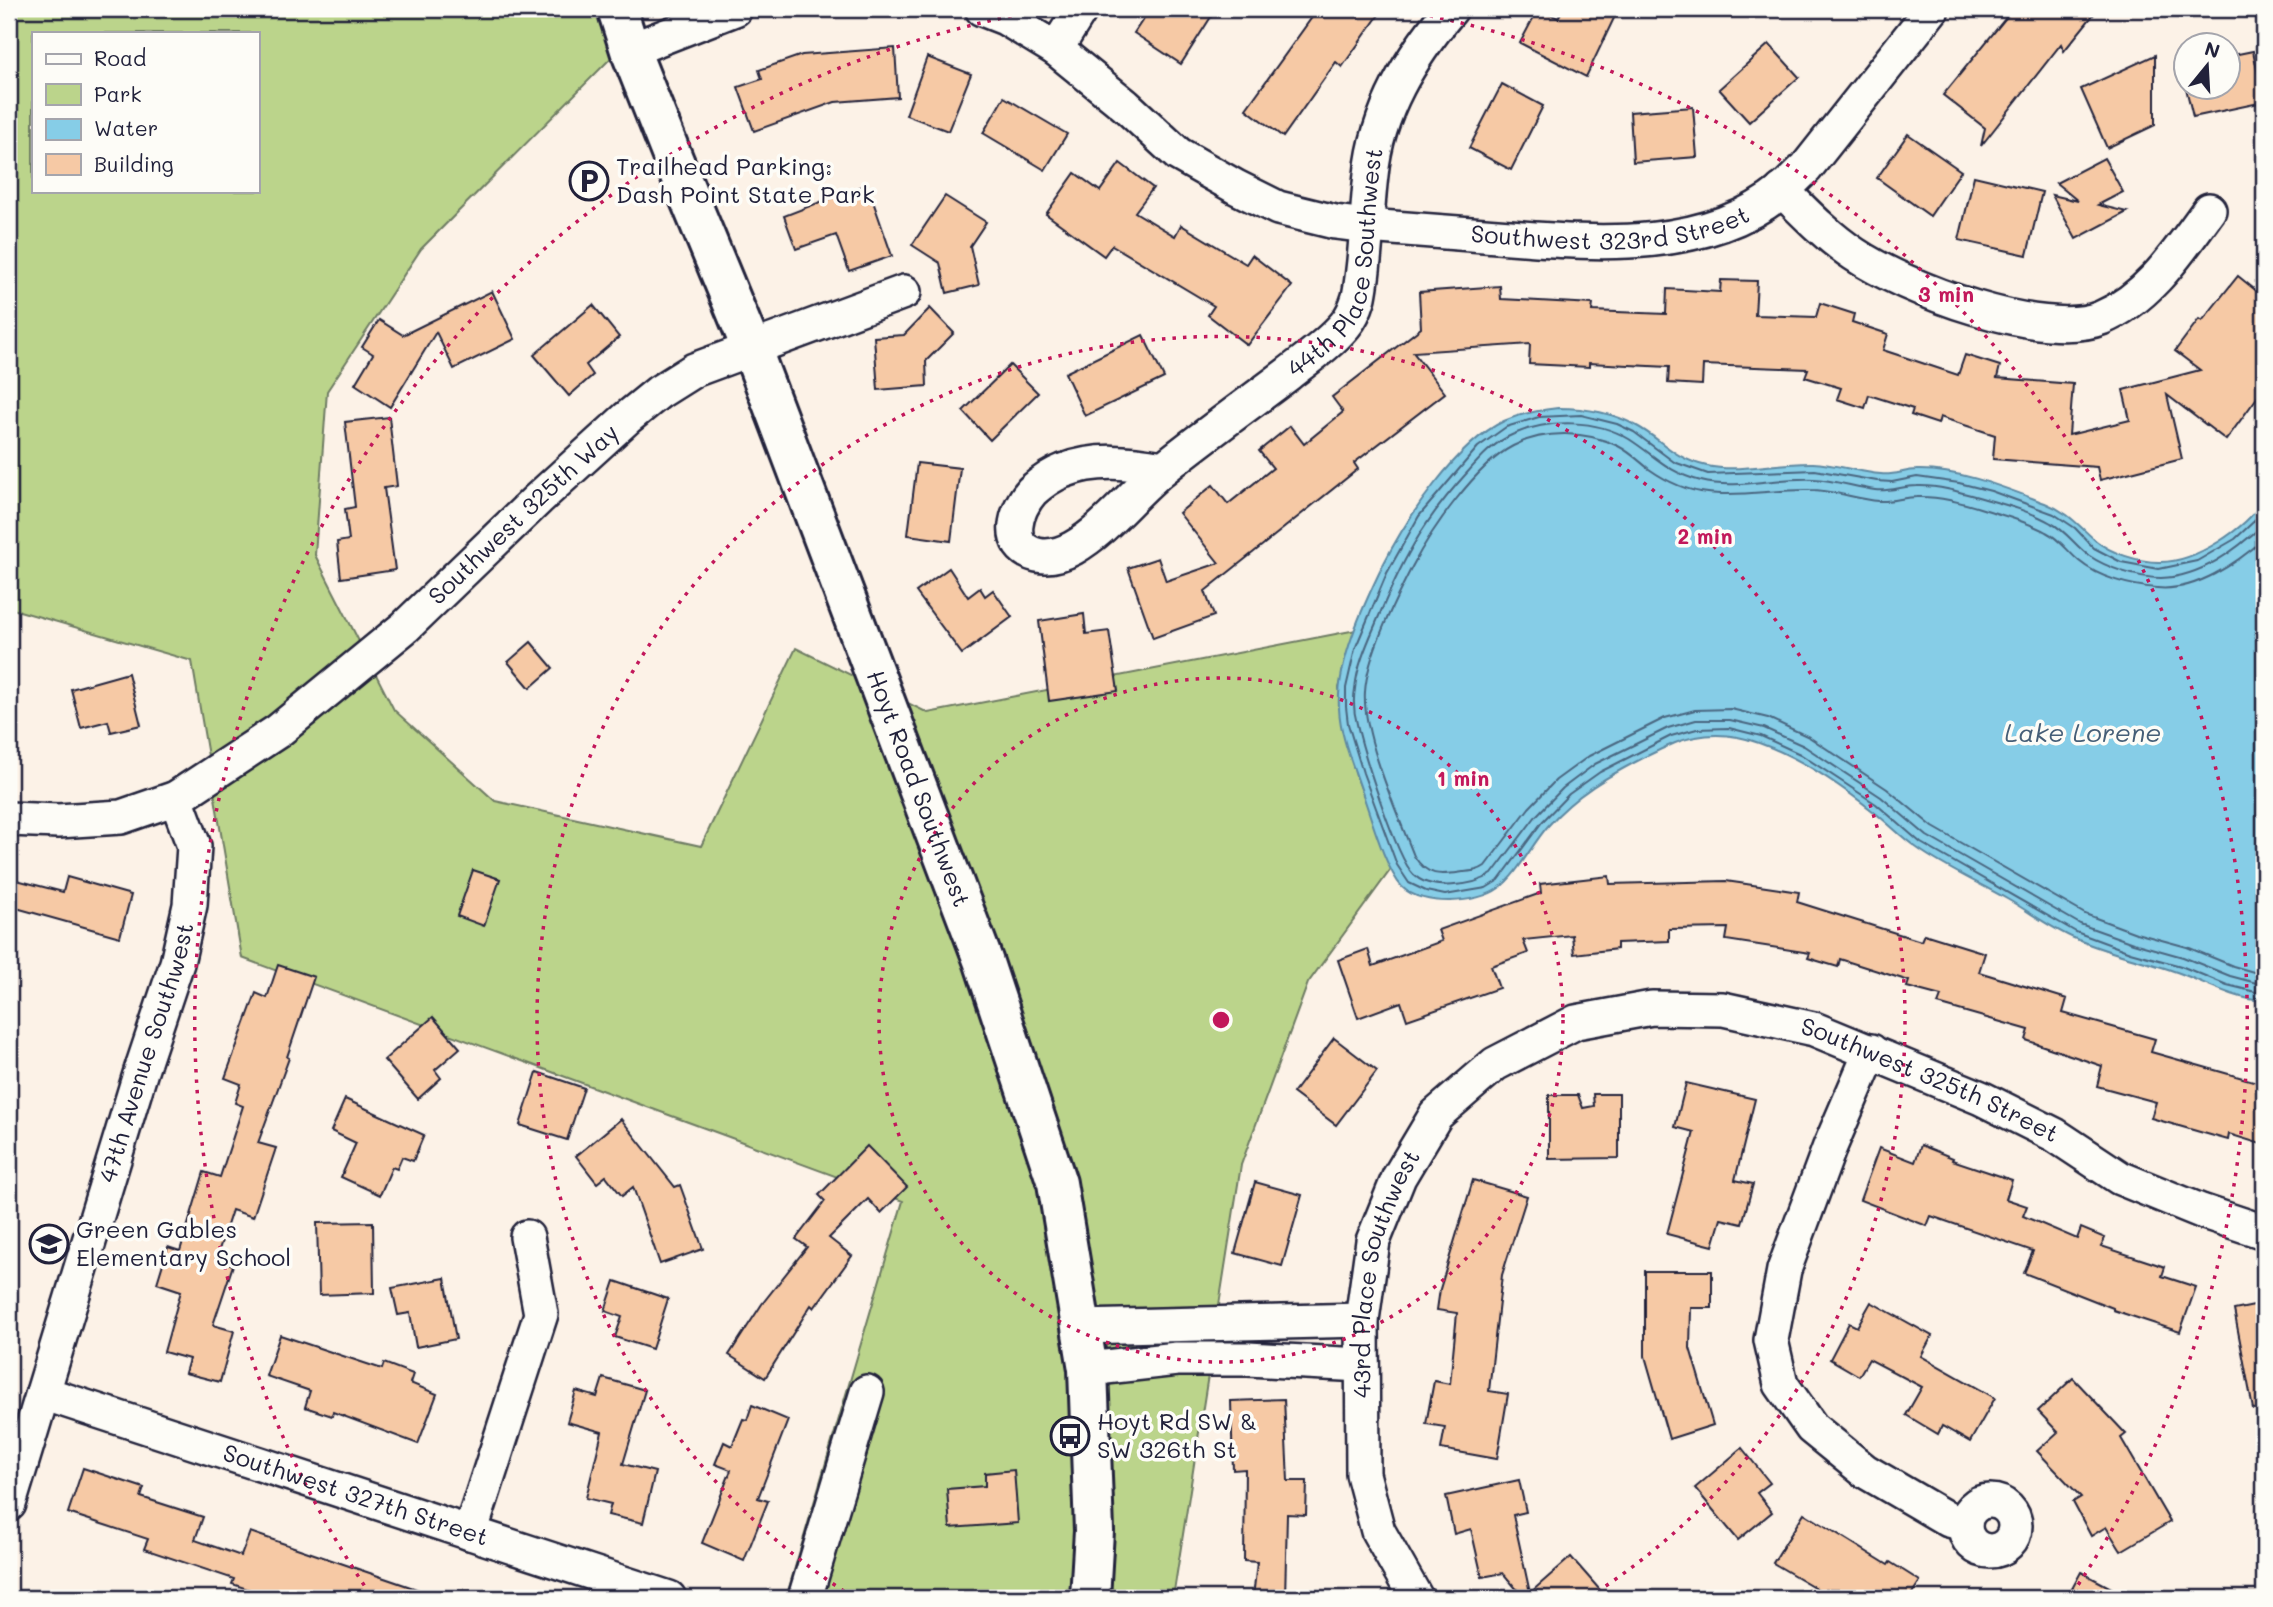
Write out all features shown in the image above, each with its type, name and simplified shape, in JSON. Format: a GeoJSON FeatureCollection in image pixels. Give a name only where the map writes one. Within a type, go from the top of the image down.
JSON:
{"type":"FeatureCollection","features":[{"type":"Feature","properties":{"kind":"main road","name":"Hoyt Road Southwest"},"geometry":{"type":"LineString","coordinates":[[617,9],[630,50],[752,350],[983,960],[1057,1183],[1088,1369],[1094,1531],[1090,1598]]}},
{"type":"Feature","properties":{"kind":"street"},"geometry":{"type":"LineString","coordinates":[[630,50],[735,9]]}},
{"type":"Feature","properties":{"kind":"street","name":"Southwest 323rd Street"},"geometry":{"type":"LineString","coordinates":[[982,9],[1005,18],[1056,49],[1125,105],[1178,154],[1278,208],[1335,222],[1562,241],[1654,240],[1724,222],[1753,209],[1782,190],[1834,240],[1876,268],[1909,284],[2026,321],[2061,325],[2102,317],[2134,298],[2163,270],[2209,210]]}},
{"type":"Feature","properties":{"kind":"street"},"geometry":{"type":"LineString","coordinates":[[1056,49],[1081,9]]}},
{"type":"Feature","properties":{"kind":"street","name":"44th Place Southwest"},"geometry":{"type":"LineString","coordinates":[[1163,468],[1316,352],[1344,326],[1354,311],[1359,297],[1372,163],[1384,117],[1393,94],[1415,56],[1451,9]]}},
{"type":"Feature","properties":{"kind":"street"},"geometry":{"type":"LineString","coordinates":[[1782,190],[1806,168],[1932,9]]}},
{"type":"Feature","properties":{"kind":"street","name":"Southwest 325th Way"},"geometry":{"type":"LineString","coordinates":[[9,819],[58,821],[121,817],[176,798],[278,731],[405,627],[538,499],[659,392],[694,370],[904,292]]}},
{"type":"Feature","properties":{"kind":"street","name":"47th Avenue Southwest"},"geometry":{"type":"LineString","coordinates":[[9,1504],[177,963],[190,905],[194,846],[176,798]]}},
{"type":"Feature","properties":{"kind":"street","name":"Southwest 325th Street"},"geometry":{"type":"LineString","coordinates":[[1576,1022],[1652,1008],[1723,1009],[1814,1029],[1981,1098],[2055,1135],[2120,1178],[2200,1211],[2264,1232]]}},
{"type":"Feature","properties":{"kind":"street","name":"43rd Place Southwest"},"geometry":{"type":"LineString","coordinates":[[1416,1598],[1378,1531],[1363,1474],[1362,1320],[1373,1241],[1399,1177],[1436,1115],[1495,1064],[1576,1022]]}},
{"type":"Feature","properties":{"kind":"street"},"geometry":{"type":"LineString","coordinates":[[1871,1051],[1829,1149],[1784,1270],[1771,1340],[1781,1384],[1812,1428],[1865,1471],[1949,1520],[1965,1524]]}},
{"type":"Feature","properties":{"kind":"street"},"geometry":{"type":"LineString","coordinates":[[470,1533],[541,1314],[527,1237]]}},
{"type":"Feature","properties":{"kind":"street"},"geometry":{"type":"LineString","coordinates":[[1081,1327],[1362,1320]]}},
{"type":"Feature","properties":{"kind":"street"},"geometry":{"type":"LineString","coordinates":[[1088,1369],[1177,1359],[1248,1359],[1362,1365]]}},
{"type":"Feature","properties":{"kind":"street"},"geometry":{"type":"LineString","coordinates":[[805,1598],[867,1392]]}},
{"type":"Feature","properties":{"kind":"street","name":"Southwest 327th Street"},"geometry":{"type":"LineString","coordinates":[[43,1393],[669,1598]]}},
{"type":"Feature","properties":{"kind":"green space"},"geometry":{"type":"Polygon","coordinates":[[[9,9],[598,9],[612,57],[421,249],[327,391],[315,555],[394,710],[495,801],[701,846],[796,648],[928,713],[1356,630],[1339,688],[1356,775],[1391,869],[1308,983],[1241,1165],[1173,1598],[786,1598],[903,1201],[242,958],[192,661],[9,608],[9,9]]]}},
{"type":"Feature","properties":{"kind":"water","name":"Lake Lorene"},"geometry":{"type":"Polygon","coordinates":[[[1558,408],[1588,410],[1617,417],[1644,430],[1685,459],[1707,466],[1747,468],[1813,463],[1885,474],[1917,470],[1966,476],[2053,507],[2066,514],[2109,549],[2151,562],[2188,557],[2219,542],[2245,521],[2264,499],[2264,1001],[2232,994],[2067,935],[1928,855],[1847,792],[1804,764],[1759,743],[1728,736],[1689,738],[1605,779],[1570,804],[1542,833],[1506,882],[1490,893],[1450,901],[1423,898],[1402,887],[1379,842],[1342,729],[1339,691],[1353,635],[1383,565],[1405,526],[1451,464],[1468,446],[1504,421],[1531,412],[1558,408]]]}},
{"type":"Feature","properties":{"kind":"building"},"geometry":{"type":"Polygon","coordinates":[[[1150,9],[1216,9],[1181,64],[1134,33],[1150,9]]]}},
{"type":"Feature","properties":{"kind":"building"},"geometry":{"type":"Polygon","coordinates":[[[1318,9],[1383,9],[1342,67],[1336,62],[1283,137],[1246,109],[1318,9]]]}},
{"type":"Feature","properties":{"kind":"building"},"geometry":{"type":"Polygon","coordinates":[[[1538,9],[1558,18],[1563,9],[1601,9],[1615,16],[1586,77],[1520,43],[1538,9]]]}},
{"type":"Feature","properties":{"kind":"building"},"geometry":{"type":"Polygon","coordinates":[[[2013,9],[2098,9],[2064,51],[2061,44],[1981,146],[1985,128],[1943,95],[2013,9]]]}},
{"type":"Feature","properties":{"kind":"building"},"geometry":{"type":"Polygon","coordinates":[[[1769,44],[1799,77],[1749,122],[1719,89],[1769,44]]]}},
{"type":"Feature","properties":{"kind":"building"},"geometry":{"type":"Polygon","coordinates":[[[895,48],[898,97],[835,102],[754,131],[738,87],[762,79],[759,70],[802,55],[895,48]]]}},
{"type":"Feature","properties":{"kind":"building"},"geometry":{"type":"Polygon","coordinates":[[[2253,51],[2264,102],[2193,117],[2189,102],[2242,102],[2242,53],[2253,51]]]}},
{"type":"Feature","properties":{"kind":"building"},"geometry":{"type":"Polygon","coordinates":[[[2155,55],[2155,125],[2107,148],[2081,89],[2155,55]]]}},
{"type":"Feature","properties":{"kind":"building"},"geometry":{"type":"Polygon","coordinates":[[[927,57],[971,74],[948,131],[906,115],[927,57]]]}},
{"type":"Feature","properties":{"kind":"building"},"geometry":{"type":"Polygon","coordinates":[[[1502,84],[1543,106],[1511,170],[1469,148],[1502,84]]]}},
{"type":"Feature","properties":{"kind":"building"},"geometry":{"type":"Polygon","coordinates":[[[1004,97],[1067,134],[1045,170],[983,133],[1004,97]]]}},
{"type":"Feature","properties":{"kind":"building"},"geometry":{"type":"Polygon","coordinates":[[[1693,107],[1697,157],[1633,162],[1630,112],[1693,107]]]}},
{"type":"Feature","properties":{"kind":"building"},"geometry":{"type":"Polygon","coordinates":[[[1908,134],[1961,171],[1930,216],[1877,178],[1908,134]]]}},
{"type":"Feature","properties":{"kind":"building"},"geometry":{"type":"Polygon","coordinates":[[[2104,158],[2123,192],[2098,205],[2127,212],[2076,239],[2052,195],[2078,201],[2056,183],[2104,158]]]}},
{"type":"Feature","properties":{"kind":"building"},"geometry":{"type":"Polygon","coordinates":[[[1120,163],[1153,188],[1135,212],[1175,236],[1181,225],[1246,264],[1252,255],[1292,286],[1247,345],[1208,315],[1214,306],[1112,245],[1104,256],[1046,214],[1075,173],[1100,191],[1120,163]]]}},
{"type":"Feature","properties":{"kind":"building"},"geometry":{"type":"Polygon","coordinates":[[[1974,176],[2042,192],[2027,255],[1959,240],[1974,176]]]}},
{"type":"Feature","properties":{"kind":"building"},"geometry":{"type":"Polygon","coordinates":[[[867,184],[892,256],[849,271],[836,235],[796,249],[784,216],[867,184]]]}},
{"type":"Feature","properties":{"kind":"building"},"geometry":{"type":"Polygon","coordinates":[[[945,196],[986,222],[970,246],[979,285],[947,293],[940,263],[912,245],[945,196]]]}},
{"type":"Feature","properties":{"kind":"building"},"geometry":{"type":"Polygon","coordinates":[[[2238,276],[2264,297],[2264,388],[2226,440],[2167,395],[2182,459],[2100,480],[2097,467],[1993,459],[1995,435],[1940,417],[1938,424],[1911,415],[1913,409],[1869,395],[1865,408],[1837,399],[1841,388],[1805,377],[1808,369],[1703,365],[1702,385],[1668,383],[1669,367],[1589,363],[1589,367],[1529,364],[1530,344],[1413,352],[1445,393],[1354,463],[1358,469],[1205,591],[1214,616],[1153,638],[1128,568],[1158,558],[1166,581],[1219,563],[1179,513],[1213,485],[1228,504],[1273,468],[1259,451],[1290,426],[1304,444],[1343,412],[1332,397],[1421,328],[1419,292],[1500,286],[1501,299],[1593,304],[1592,311],[1666,314],[1667,289],[1720,292],[1721,280],[1757,281],[1755,315],[1816,317],[1820,303],[1854,314],[1852,322],[1888,334],[1883,350],[1958,375],[1965,355],[2000,366],[1997,378],[2073,384],[2069,435],[2130,420],[2123,390],[2200,370],[2175,351],[2199,319],[2202,321],[2238,276]]]}},
{"type":"Feature","properties":{"kind":"building"},"geometry":{"type":"Polygon","coordinates":[[[492,291],[515,339],[454,369],[436,332],[390,407],[355,384],[373,354],[362,347],[379,320],[403,335],[492,291]]]}},
{"type":"Feature","properties":{"kind":"building"},"geometry":{"type":"Polygon","coordinates":[[[593,305],[619,337],[586,365],[593,375],[569,396],[534,355],[593,305]]]}},
{"type":"Feature","properties":{"kind":"building"},"geometry":{"type":"Polygon","coordinates":[[[930,308],[954,333],[926,361],[927,386],[878,390],[874,337],[904,335],[930,308]]]}},
{"type":"Feature","properties":{"kind":"building"},"geometry":{"type":"Polygon","coordinates":[[[1143,335],[1164,378],[1085,416],[1065,373],[1143,335]]]}},
{"type":"Feature","properties":{"kind":"building"},"geometry":{"type":"Polygon","coordinates":[[[1010,365],[1038,393],[990,440],[963,411],[1010,365]]]}},
{"type":"Feature","properties":{"kind":"building"},"geometry":{"type":"Polygon","coordinates":[[[389,417],[397,486],[384,488],[395,570],[341,578],[337,542],[349,540],[345,509],[355,507],[345,422],[389,417]]]}},
{"type":"Feature","properties":{"kind":"building"},"geometry":{"type":"Polygon","coordinates":[[[917,463],[960,468],[951,541],[908,535],[917,463]]]}},
{"type":"Feature","properties":{"kind":"building"},"geometry":{"type":"Polygon","coordinates":[[[949,568],[968,597],[980,588],[985,596],[993,590],[1012,617],[962,654],[916,592],[949,568]]]}},
{"type":"Feature","properties":{"kind":"building"},"geometry":{"type":"Polygon","coordinates":[[[1084,614],[1086,634],[1109,631],[1118,691],[1049,701],[1039,621],[1084,614]]]}},
{"type":"Feature","properties":{"kind":"building"},"geometry":{"type":"Polygon","coordinates":[[[531,642],[553,668],[530,688],[508,662],[531,642]]]}},
{"type":"Feature","properties":{"kind":"building"},"geometry":{"type":"Polygon","coordinates":[[[128,673],[141,725],[111,732],[108,721],[81,728],[71,689],[128,673]]]}},
{"type":"Feature","properties":{"kind":"building"},"geometry":{"type":"Polygon","coordinates":[[[473,870],[500,879],[484,926],[457,916],[473,870]]]}},
{"type":"Feature","properties":{"kind":"building"},"geometry":{"type":"Polygon","coordinates":[[[1609,876],[1610,884],[1726,881],[1799,892],[1797,902],[1921,941],[1924,934],[1985,953],[1979,972],[2067,999],[2063,1013],[2155,1039],[2151,1052],[2264,1084],[2264,1145],[2229,1134],[2228,1140],[2151,1118],[2156,1102],[2097,1086],[2102,1066],[2026,1040],[2029,1030],[1938,1004],[1941,996],[1907,987],[1909,981],[1840,959],[1838,967],[1808,958],[1810,953],[1726,940],[1728,928],[1669,929],[1669,941],[1617,943],[1617,949],[1574,954],[1572,935],[1523,940],[1528,953],[1491,966],[1499,988],[1407,1020],[1401,1002],[1358,1018],[1338,960],[1368,949],[1373,966],[1442,941],[1438,930],[1541,893],[1540,884],[1609,876]]]}},
{"type":"Feature","properties":{"kind":"building"},"geometry":{"type":"Polygon","coordinates":[[[67,877],[131,895],[120,937],[9,906],[9,878],[63,892],[67,877]]]}},
{"type":"Feature","properties":{"kind":"building"},"geometry":{"type":"Polygon","coordinates":[[[278,965],[314,977],[287,1057],[289,1058],[258,1143],[276,1148],[253,1217],[232,1210],[216,1259],[233,1265],[213,1325],[234,1331],[220,1382],[185,1373],[189,1359],[164,1352],[181,1291],[157,1283],[168,1247],[180,1251],[204,1172],[220,1177],[243,1106],[235,1103],[241,1084],[225,1078],[256,993],[267,998],[278,965]]]}},
{"type":"Feature","properties":{"kind":"building"},"geometry":{"type":"Polygon","coordinates":[[[433,1017],[460,1048],[435,1070],[441,1078],[418,1099],[384,1060],[433,1017]]]}},
{"type":"Feature","properties":{"kind":"building"},"geometry":{"type":"Polygon","coordinates":[[[1334,1038],[1377,1071],[1336,1125],[1293,1093],[1334,1038]]]}},
{"type":"Feature","properties":{"kind":"building"},"geometry":{"type":"Polygon","coordinates":[[[537,1072],[584,1088],[567,1140],[520,1125],[537,1072]]]}},
{"type":"Feature","properties":{"kind":"building"},"geometry":{"type":"Polygon","coordinates":[[[1686,1083],[1755,1099],[1735,1180],[1753,1184],[1742,1224],[1721,1219],[1713,1246],[1667,1234],[1694,1132],[1675,1127],[1686,1083]]]}},
{"type":"Feature","properties":{"kind":"building"},"geometry":{"type":"Polygon","coordinates":[[[1593,1094],[1619,1094],[1619,1158],[1549,1159],[1549,1095],[1578,1095],[1583,1108],[1594,1106],[1593,1094]]]}},
{"type":"Feature","properties":{"kind":"building"},"geometry":{"type":"Polygon","coordinates":[[[345,1099],[424,1135],[413,1161],[402,1157],[397,1169],[392,1167],[380,1195],[341,1177],[356,1143],[331,1131],[345,1099]]]}},
{"type":"Feature","properties":{"kind":"building"},"geometry":{"type":"Polygon","coordinates":[[[621,1119],[675,1187],[680,1185],[703,1249],[660,1264],[633,1187],[622,1196],[606,1176],[597,1183],[576,1156],[621,1119]]]}},
{"type":"Feature","properties":{"kind":"building"},"geometry":{"type":"Polygon","coordinates":[[[1921,1145],[1953,1158],[1952,1160],[2012,1180],[2006,1199],[2027,1206],[2023,1216],[2077,1239],[2081,1228],[2105,1238],[2101,1246],[2165,1267],[2162,1276],[2196,1287],[2180,1332],[2113,1310],[2024,1273],[2033,1251],[1931,1216],[1927,1226],[1860,1200],[1879,1148],[1915,1162],[1921,1145]]]}},
{"type":"Feature","properties":{"kind":"building"},"geometry":{"type":"Polygon","coordinates":[[[867,1146],[907,1187],[881,1213],[868,1199],[829,1238],[852,1256],[814,1308],[811,1305],[765,1378],[729,1355],[762,1304],[807,1247],[796,1239],[825,1201],[819,1195],[867,1146]]]}},
{"type":"Feature","properties":{"kind":"building"},"geometry":{"type":"Polygon","coordinates":[[[1473,1180],[1527,1196],[1502,1275],[1489,1391],[1508,1394],[1497,1459],[1441,1449],[1445,1427],[1426,1424],[1434,1381],[1450,1384],[1457,1313],[1437,1310],[1440,1289],[1473,1180]]]}},
{"type":"Feature","properties":{"kind":"building"},"geometry":{"type":"Polygon","coordinates":[[[1255,1182],[1302,1195],[1282,1266],[1235,1253],[1255,1182]]]}},
{"type":"Feature","properties":{"kind":"building"},"geometry":{"type":"Polygon","coordinates":[[[373,1222],[374,1293],[319,1295],[317,1223],[373,1222]]]}},
{"type":"Feature","properties":{"kind":"building"},"geometry":{"type":"Polygon","coordinates":[[[1645,1271],[1712,1271],[1712,1308],[1691,1308],[1690,1348],[1713,1425],[1669,1439],[1645,1356],[1645,1271]]]}},
{"type":"Feature","properties":{"kind":"building"},"geometry":{"type":"Polygon","coordinates":[[[445,1278],[456,1339],[416,1347],[410,1313],[398,1315],[392,1288],[445,1278]]]}},
{"type":"Feature","properties":{"kind":"building"},"geometry":{"type":"Polygon","coordinates":[[[615,1281],[668,1299],[652,1349],[615,1337],[622,1317],[605,1311],[615,1281]]]}},
{"type":"Feature","properties":{"kind":"building"},"geometry":{"type":"Polygon","coordinates":[[[1871,1302],[1932,1336],[1921,1356],[1995,1398],[1970,1442],[1942,1426],[1938,1434],[1906,1415],[1922,1387],[1869,1359],[1859,1376],[1830,1359],[1849,1323],[1857,1327],[1871,1302]]]}},
{"type":"Feature","properties":{"kind":"building"},"geometry":{"type":"Polygon","coordinates":[[[2264,1304],[2264,1408],[2253,1409],[2234,1310],[2264,1304]]]}},
{"type":"Feature","properties":{"kind":"building"},"geometry":{"type":"Polygon","coordinates":[[[280,1335],[382,1369],[384,1363],[413,1374],[410,1383],[437,1394],[418,1444],[333,1412],[332,1416],[305,1407],[310,1391],[266,1376],[280,1335]]]}},
{"type":"Feature","properties":{"kind":"building"},"geometry":{"type":"Polygon","coordinates":[[[603,1378],[645,1390],[623,1464],[655,1472],[643,1523],[608,1515],[611,1504],[586,1498],[602,1432],[567,1422],[576,1391],[597,1397],[603,1378]]]}},
{"type":"Feature","properties":{"kind":"building"},"geometry":{"type":"Polygon","coordinates":[[[2073,1378],[2126,1434],[2121,1438],[2170,1522],[2121,1551],[2106,1527],[2091,1536],[2073,1502],[2081,1497],[2037,1451],[2058,1432],[2038,1411],[2073,1378]]]}},
{"type":"Feature","properties":{"kind":"building"},"geometry":{"type":"Polygon","coordinates":[[[1284,1399],[1288,1481],[1307,1481],[1306,1515],[1287,1514],[1285,1598],[1253,1598],[1257,1562],[1244,1561],[1245,1469],[1233,1470],[1231,1401],[1284,1399]]]}},
{"type":"Feature","properties":{"kind":"building"},"geometry":{"type":"Polygon","coordinates":[[[752,1405],[788,1420],[758,1498],[768,1501],[744,1561],[702,1543],[731,1470],[715,1464],[724,1442],[732,1446],[752,1405]]]}},
{"type":"Feature","properties":{"kind":"building"},"geometry":{"type":"Polygon","coordinates":[[[1742,1448],[1770,1483],[1757,1493],[1772,1512],[1738,1540],[1695,1488],[1742,1448]]]}},
{"type":"Feature","properties":{"kind":"building"},"geometry":{"type":"Polygon","coordinates":[[[83,1468],[144,1488],[141,1497],[203,1517],[195,1540],[241,1556],[250,1532],[431,1594],[430,1598],[275,1598],[232,1584],[234,1579],[144,1549],[148,1539],[68,1513],[83,1468]]]}},
{"type":"Feature","properties":{"kind":"building"},"geometry":{"type":"Polygon","coordinates":[[[1014,1470],[1018,1523],[950,1528],[947,1489],[985,1486],[985,1473],[1014,1470]]]}},
{"type":"Feature","properties":{"kind":"building"},"geometry":{"type":"Polygon","coordinates":[[[1519,1480],[1526,1512],[1513,1515],[1530,1593],[1571,1557],[1607,1598],[1524,1598],[1503,1573],[1482,1577],[1471,1529],[1454,1534],[1446,1496],[1519,1480]]]}},
{"type":"Feature","properties":{"kind":"building"},"geometry":{"type":"Polygon","coordinates":[[[1804,1513],[1888,1565],[1890,1562],[1920,1581],[1909,1598],[1833,1598],[1773,1563],[1804,1513]]]}},
{"type":"Feature","properties":{"kind":"building"},"geometry":{"type":"Polygon","coordinates":[[[2081,1572],[2130,1598],[2067,1598],[2081,1572]]]}},
{"type":"Feature","properties":{"kind":"place","name":"Trailhead Parking: Dash Point State Park"},"geometry":{"type":"Point","coordinates":[589,181]}},
{"type":"Feature","properties":{"kind":"place","name":"Green Gables Elementary School"},"geometry":{"type":"Point","coordinates":[49,1244]}},
{"type":"Feature","properties":{"kind":"place","name":"Hoyt Rd SW & SW 326th St"},"geometry":{"type":"Point","coordinates":[1070,1436]}}]}
